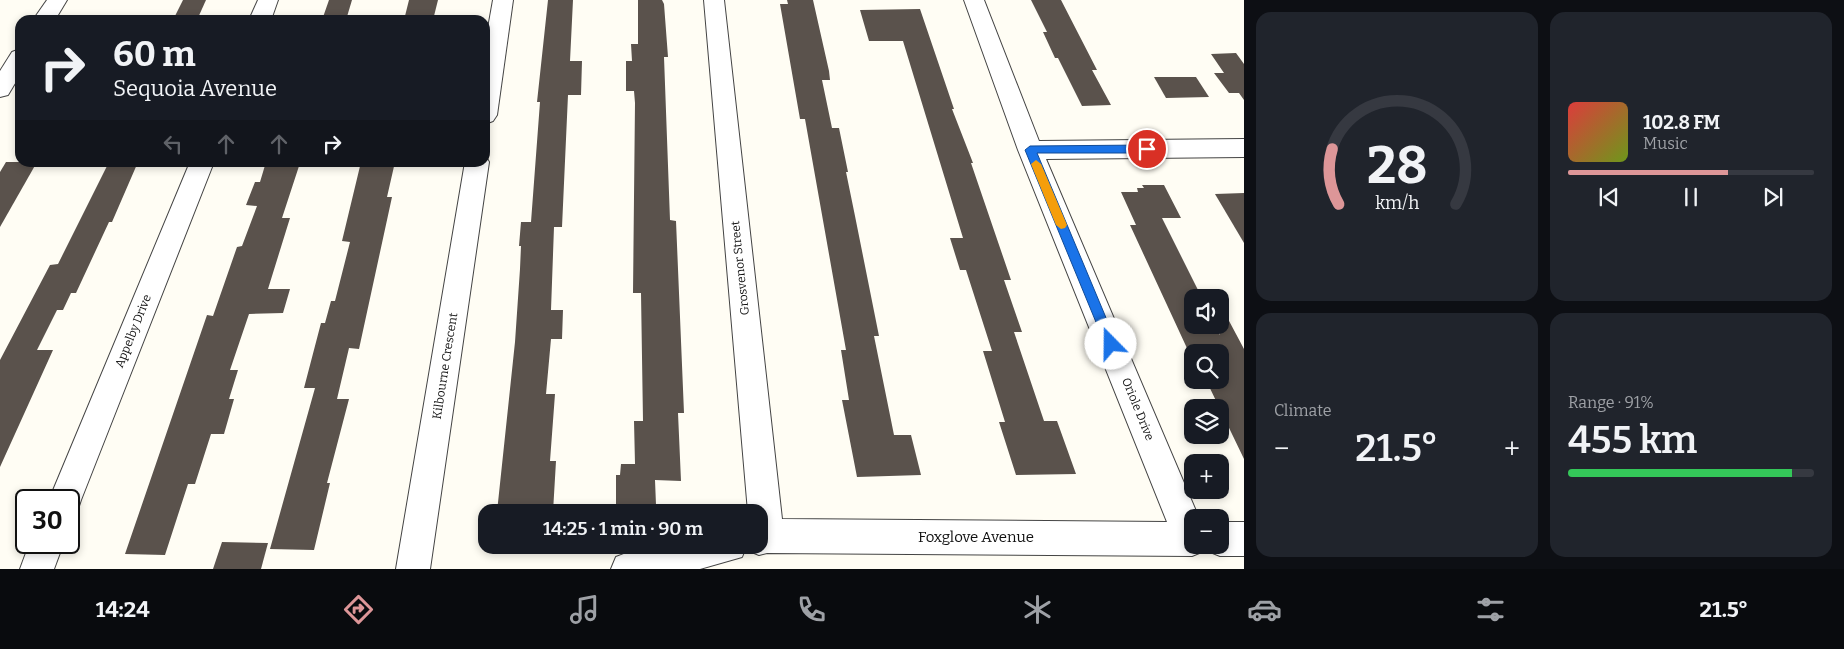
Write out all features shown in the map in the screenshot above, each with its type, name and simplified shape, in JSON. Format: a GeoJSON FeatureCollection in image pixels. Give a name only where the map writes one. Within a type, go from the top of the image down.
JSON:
{"type":"FeatureCollection","features":[{"type":"Feature","properties":{"kind":"street"},"geometry":{"type":"LineString","coordinates":[[47,15],[57,0]]}},
{"type":"Feature","properties":{"kind":"street"},"geometry":{"type":"LineString","coordinates":[[262,15],[268,0]]}},
{"type":"Feature","properties":{"kind":"street"},"geometry":{"type":"LineString","coordinates":[[490,83],[503,0]]}},
{"type":"Feature","properties":{"kind":"street","name":"Grosvenor Street"},"geometry":{"type":"LineString","coordinates":[[714,0],[760,504]]}},
{"type":"Feature","properties":{"kind":"street","name":"Oriole Drive"},"geometry":{"type":"LineString","coordinates":[[974,0],[1030,150],[1188,509]]}},
{"type":"Feature","properties":{"kind":"street"},"geometry":{"type":"LineString","coordinates":[[0,88],[15,65]]}},
{"type":"Feature","properties":{"kind":"street"},"geometry":{"type":"LineString","coordinates":[[1030,150],[1244,148]]}},
{"type":"Feature","properties":{"kind":"street","name":"Appelby Drive"},"geometry":{"type":"LineString","coordinates":[[69,489],[200,167]]}},
{"type":"Feature","properties":{"kind":"street","name":"Kilbourne Crescent"},"geometry":{"type":"LineString","coordinates":[[413,569],[477,167]]}},
{"type":"Feature","properties":{"kind":"street","name":"Foxglove Avenue"},"geometry":{"type":"LineString","coordinates":[[768,537],[1184,539]]}},
{"type":"Feature","properties":{"kind":"street","name":"Foxglove Avenue"},"geometry":{"type":"LineString","coordinates":[[1229,539],[1244,539]]}},
{"type":"Feature","properties":{"kind":"street"},"geometry":{"type":"LineString","coordinates":[[37,569],[43,554]]}},
{"type":"Feature","properties":{"kind":"street"},"geometry":{"type":"LineString","coordinates":[[628,569],[692,554]]}},
{"type":"Feature","properties":{"kind":"building"},"geometry":{"type":"Polygon","coordinates":[[[183,0],[206,0],[199,15],[176,15],[183,0]]]}},
{"type":"Feature","properties":{"kind":"building"},"geometry":{"type":"Polygon","coordinates":[[[329,0],[352,0],[348,15],[324,15],[329,0]]]}},
{"type":"Feature","properties":{"kind":"building"},"geometry":{"type":"Polygon","coordinates":[[[409,0],[438,0],[434,15],[405,15],[409,0]]]}},
{"type":"Feature","properties":{"kind":"building"},"geometry":{"type":"Polygon","coordinates":[[[548,0],[573,0],[570,61],[582,61],[581,95],[568,95],[562,227],[554,227],[551,310],[563,310],[562,339],[551,339],[546,394],[555,394],[550,461],[556,461],[553,504],[498,504],[515,342],[521,222],[531,222],[540,102],[537,102],[548,0]]]}},
{"type":"Feature","properties":{"kind":"building"},"geometry":{"type":"Polygon","coordinates":[[[638,0],[662,0],[664,4],[668,57],[664,57],[670,220],[676,221],[684,413],[678,413],[681,481],[655,480],[656,504],[616,504],[616,475],[620,475],[621,464],[635,464],[634,421],[643,421],[641,293],[633,293],[635,103],[634,91],[626,91],[626,61],[632,61],[631,44],[638,44],[638,0]]]}},
{"type":"Feature","properties":{"kind":"building"},"geometry":{"type":"Polygon","coordinates":[[[787,0],[813,0],[830,80],[822,80],[832,128],[839,128],[848,172],[846,172],[879,336],[874,336],[894,435],[911,435],[921,475],[857,477],[842,400],[849,400],[841,350],[846,350],[805,119],[800,119],[780,4],[788,4],[787,0]]]}},
{"type":"Feature","properties":{"kind":"building"},"geometry":{"type":"Polygon","coordinates":[[[1031,0],[1061,0],[1097,70],[1092,70],[1111,105],[1082,106],[1058,58],[1055,58],[1043,32],[1047,32],[1031,0]]]}},
{"type":"Feature","properties":{"kind":"building"},"geometry":{"type":"Polygon","coordinates":[[[920,9],[1011,280],[1004,280],[1022,332],[1014,332],[1044,421],[1057,421],[1076,474],[1016,475],[999,422],[1005,422],[983,351],[992,351],[966,270],[960,270],[950,238],[963,238],[903,41],[869,41],[860,10],[920,9]]]}},
{"type":"Feature","properties":{"kind":"building"},"geometry":{"type":"Polygon","coordinates":[[[1236,53],[1244,64],[1244,100],[1239,93],[1229,93],[1214,73],[1224,73],[1211,54],[1236,53]]]}},
{"type":"Feature","properties":{"kind":"building"},"geometry":{"type":"Polygon","coordinates":[[[1154,77],[1196,77],[1209,97],[1166,98],[1154,77]]]}},
{"type":"Feature","properties":{"kind":"building"},"geometry":{"type":"Polygon","coordinates":[[[6,162],[15,162],[15,167],[34,167],[0,227],[0,172],[6,162]]]}},
{"type":"Feature","properties":{"kind":"building"},"geometry":{"type":"Polygon","coordinates":[[[106,167],[136,167],[112,222],[109,222],[76,293],[71,293],[63,310],[57,310],[37,350],[53,350],[0,467],[0,360],[50,265],[58,264],[106,167]]]}},
{"type":"Feature","properties":{"kind":"building"},"geometry":{"type":"Polygon","coordinates":[[[264,167],[299,167],[282,218],[290,218],[268,289],[290,289],[283,313],[249,314],[230,370],[238,370],[229,399],[234,399],[224,434],[211,434],[195,484],[188,484],[165,555],[125,554],[207,315],[213,316],[237,247],[242,246],[257,206],[246,205],[255,182],[260,182],[264,167]]]}},
{"type":"Feature","properties":{"kind":"building"},"geometry":{"type":"Polygon","coordinates":[[[360,167],[394,167],[387,197],[392,197],[359,349],[349,348],[337,399],[349,399],[327,483],[330,483],[314,550],[270,549],[315,388],[304,388],[321,323],[325,323],[331,301],[335,301],[350,242],[342,241],[360,167]]]}},
{"type":"Feature","properties":{"kind":"building"},"geometry":{"type":"Polygon","coordinates":[[[1142,185],[1164,185],[1181,218],[1162,218],[1198,289],[1184,289],[1184,334],[1229,334],[1229,321],[1244,349],[1244,459],[1229,428],[1229,399],[1215,399],[1210,389],[1229,389],[1229,344],[1185,344],[1130,225],[1136,225],[1121,192],[1138,192],[1137,188],[1144,188],[1142,185]]]}},
{"type":"Feature","properties":{"kind":"building"},"geometry":{"type":"Polygon","coordinates":[[[1244,193],[1244,243],[1215,194],[1244,193]]]}},
{"type":"Feature","properties":{"kind":"building"},"geometry":{"type":"Polygon","coordinates":[[[222,542],[268,543],[261,569],[213,569],[222,542]]]}},
{"type":"Feature","properties":{"kind":"slow traffic"},"geometry":{"type":"LineString","coordinates":[[1036,164],[1061,225]]}},
{"type":"Feature","properties":{"kind":"route"},"geometry":{"type":"LineString","coordinates":[[1111,344],[1030,150],[1147,149]]}}]}
